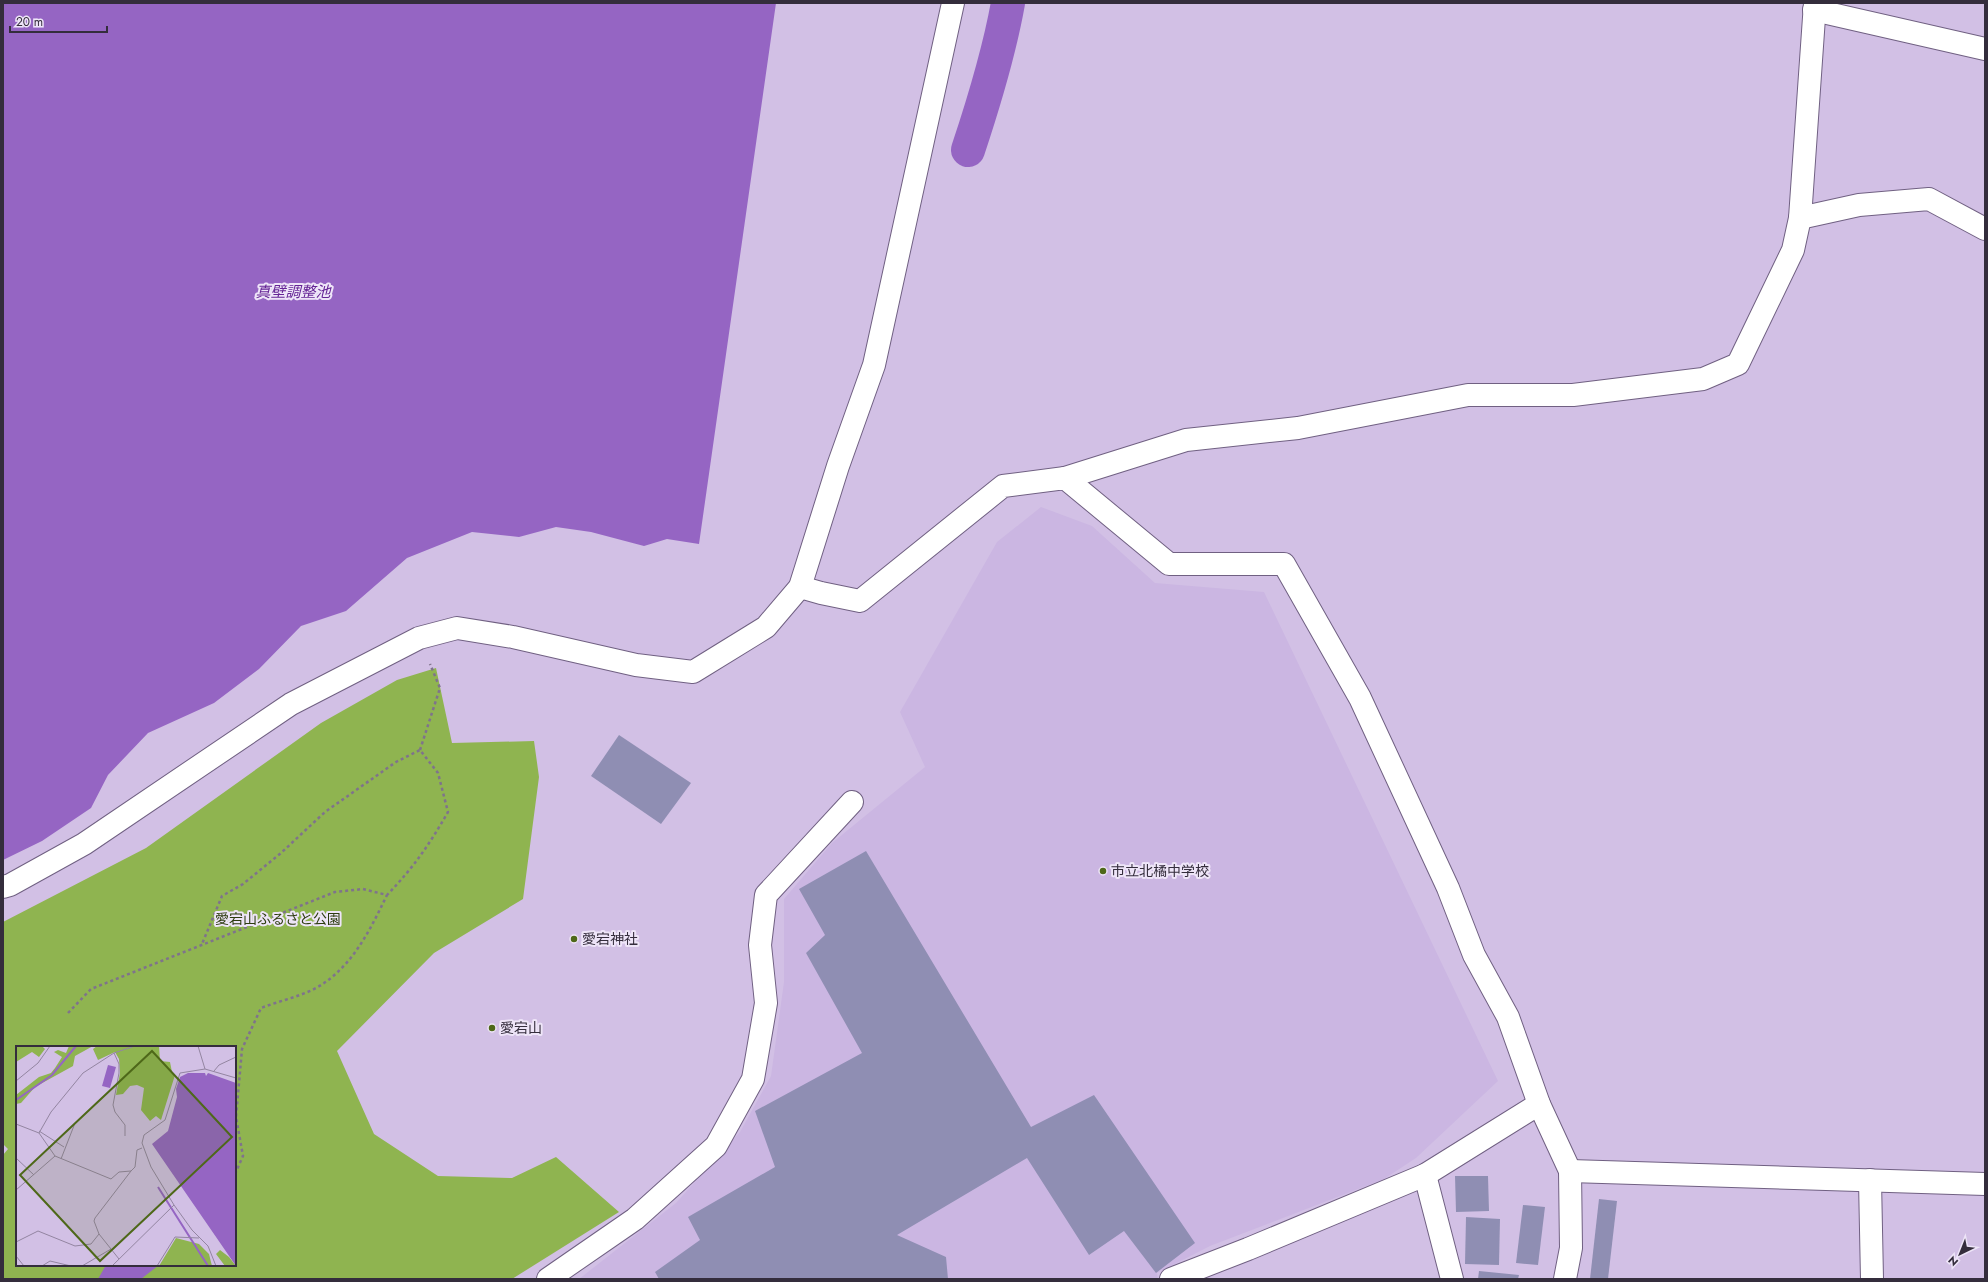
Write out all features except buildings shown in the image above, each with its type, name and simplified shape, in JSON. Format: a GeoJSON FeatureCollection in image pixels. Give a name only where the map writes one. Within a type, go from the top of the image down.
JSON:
{"type":"FeatureCollection","features":[{"type":"Feature","properties":{"kind":"street"},"geometry":{"type":"LineString","coordinates":[[3,887],[10,885],[84,844],[291,704],[419,638],[457,628],[514,637],[636,665],[693,672],[766,627],[800,587],[838,466],[874,365],[953,3]]}},
{"type":"Feature","properties":{"kind":"street"},"geometry":{"type":"LineString","coordinates":[[800,587],[821,594],[860,601],[1003,486],[1065,478],[1186,440],[1298,428],[1468,395],[1573,395],[1703,379],[1738,364],[1793,250],[1800,218],[1815,6],[1985,48]]}},
{"type":"Feature","properties":{"kind":"street"},"geometry":{"type":"LineString","coordinates":[[1800,218],[1859,205],[1929,199],[1985,230]]}},
{"type":"Feature","properties":{"kind":"street"},"geometry":{"type":"LineString","coordinates":[[1065,478],[1169,564],[1284,564],[1360,698],[1448,888],[1474,955],[1508,1017],[1539,1104],[1570,1171],[1571,1248],[1565,1279]]}},
{"type":"Feature","properties":{"kind":"street"},"geometry":{"type":"LineString","coordinates":[[548,1279],[635,1220],[716,1146],[753,1079],[766,1003],[760,945],[766,895],[852,802]]}},
{"type":"Feature","properties":{"kind":"street"},"geometry":{"type":"LineString","coordinates":[[1171,1279],[1248,1249],[1425,1175],[1539,1104]]}},
{"type":"Feature","properties":{"kind":"street"},"geometry":{"type":"LineString","coordinates":[[1570,1171],[1985,1184]]}},
{"type":"Feature","properties":{"kind":"street"},"geometry":{"type":"LineString","coordinates":[[1425,1175],[1452,1279]]}},
{"type":"Feature","properties":{"kind":"street"},"geometry":{"type":"LineString","coordinates":[[1870,1180],[1872,1279]]}},
{"type":"Feature","properties":{"kind":"path"},"geometry":{"type":"LineString","coordinates":[[202,944],[222,896],[243,884],[276,857],[325,812],[396,762],[420,750],[440,688],[419,638]]}},
{"type":"Feature","properties":{"kind":"path"},"geometry":{"type":"LineString","coordinates":[[236,1172],[243,1156],[236,1117],[242,1049],[261,1008],[315,988],[338,973],[368,936],[387,895],[410,871],[429,846],[448,812],[438,773],[420,750]]}},
{"type":"Feature","properties":{"kind":"path"},"geometry":{"type":"LineString","coordinates":[[68,1013],[91,989],[335,892],[363,889],[387,895]]}},
{"type":"Feature","properties":{"kind":"shaded area","name":"市立北橘中学校"},"geometry":{"type":"Polygon","coordinates":[[[1041,507],[1092,526],[1155,583],[1264,592],[1498,1081],[1416,1158],[1384,1179],[1210,1246],[1157,1273],[1158,1279],[579,1279],[676,1203],[740,1132],[771,1076],[784,982],[784,899],[832,843],[925,767],[900,712],[997,542],[1041,507]]]}},
{"type":"Feature","properties":{"kind":"green space","name":"愛宕山ふるさと公園"},"geometry":{"type":"Polygon","coordinates":[[[436,668],[452,743],[534,741],[539,777],[523,899],[434,953],[337,1051],[374,1134],[438,1176],[512,1178],[556,1157],[619,1212],[512,1279],[3,1279],[3,1155],[8,1149],[3,1144],[3,922],[146,848],[321,723],[397,680],[436,668]]]}},
{"type":"Feature","properties":{"kind":"water","name":"真壁調整池"},"geometry":{"type":"Polygon","coordinates":[[[3,3],[776,3],[699,544],[667,539],[644,546],[591,532],[556,527],[519,537],[472,532],[407,558],[346,611],[301,626],[259,669],[214,703],[148,733],[108,775],[91,808],[42,841],[3,860],[3,3]]]}},
{"type":"Feature","properties":{"kind":"water"},"geometry":{"type":"Polygon","coordinates":[[[105,1266],[158,1266],[141,1279],[98,1279],[105,1266]]]}},
{"type":"Feature","properties":{"kind":"waterway"},"geometry":{"type":"LineString","coordinates":[[968,150],[991,77],[1008,3]]}},
{"type":"Feature","properties":{"kind":"place","name":"市立北橘中学校"},"geometry":{"type":"Point","coordinates":[1103,871]}},
{"type":"Feature","properties":{"kind":"place","name":"愛宕神社"},"geometry":{"type":"Point","coordinates":[574,939]}},
{"type":"Feature","properties":{"kind":"place","name":"愛宕山"},"geometry":{"type":"Point","coordinates":[492,1028]}}]}
